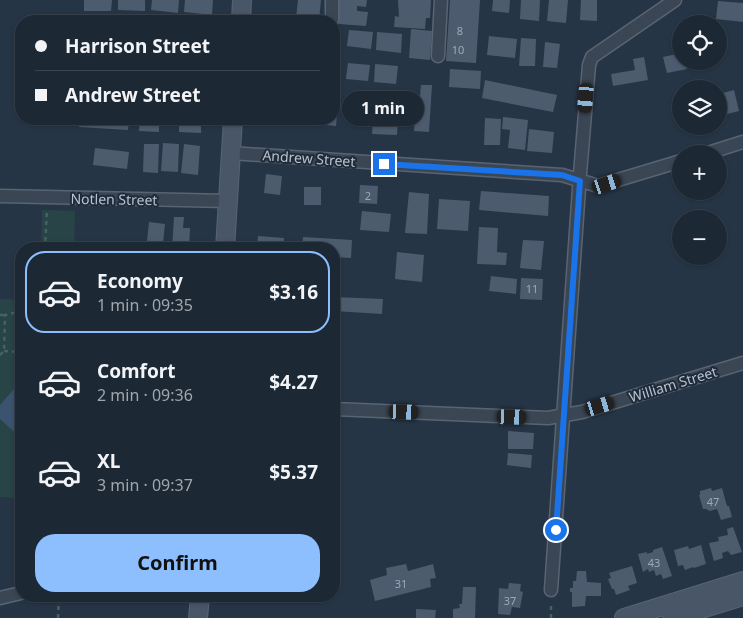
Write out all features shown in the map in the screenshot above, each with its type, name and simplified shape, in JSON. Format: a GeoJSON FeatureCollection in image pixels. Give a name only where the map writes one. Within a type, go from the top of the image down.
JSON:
{"type":"FeatureCollection","features":[{"type":"Feature","properties":{"kind":"main road"},"geometry":{"type":"LineString","coordinates":[[241,15],[242,0]]}},
{"type":"Feature","properties":{"kind":"main road"},"geometry":{"type":"LineString","coordinates":[[225,242],[233,125]]}},
{"type":"Feature","properties":{"kind":"main road"},"geometry":{"type":"LineString","coordinates":[[624,618],[743,581]]}},
{"type":"Feature","properties":{"kind":"main road"},"geometry":{"type":"LineString","coordinates":[[672,618],[743,596]]}},
{"type":"Feature","properties":{"kind":"main road"},"geometry":{"type":"LineString","coordinates":[[198,618],[199,602]]}},
{"type":"Feature","properties":{"kind":"street"},"geometry":{"type":"LineString","coordinates":[[332,0],[332,15]]}},
{"type":"Feature","properties":{"kind":"street"},"geometry":{"type":"LineString","coordinates":[[438,56],[441,0]]}},
{"type":"Feature","properties":{"kind":"street"},"geometry":{"type":"LineString","coordinates":[[552,590],[589,64],[592,57],[674,0]]}},
{"type":"Feature","properties":{"kind":"street"},"geometry":{"type":"LineString","coordinates":[[727,147],[743,142]]}},
{"type":"Feature","properties":{"kind":"street","name":"Andrew Street"},"geometry":{"type":"LineString","coordinates":[[231,153],[562,175],[598,186],[672,164]]}},
{"type":"Feature","properties":{"kind":"street","name":"Notlen Street"},"geometry":{"type":"LineString","coordinates":[[0,196],[228,201]]}},
{"type":"Feature","properties":{"kind":"street","name":"William Street"},"geometry":{"type":"LineString","coordinates":[[340,409],[548,418],[582,412],[743,363]]}},
{"type":"Feature","properties":{"kind":"street"},"geometry":{"type":"LineString","coordinates":[[0,598],[15,594]]}},
{"type":"Feature","properties":{"kind":"path"},"geometry":{"type":"LineString","coordinates":[[45,242],[47,209]]}},
{"type":"Feature","properties":{"kind":"path"},"geometry":{"type":"LineString","coordinates":[[0,315],[15,312]]}},
{"type":"Feature","properties":{"kind":"path"},"geometry":{"type":"LineString","coordinates":[[0,355],[4,351],[5,315]]}},
{"type":"Feature","properties":{"kind":"path"},"geometry":{"type":"LineString","coordinates":[[4,351],[15,352]]}},
{"type":"Feature","properties":{"kind":"path"},"geometry":{"type":"LineString","coordinates":[[58,618],[59,602]]}},
{"type":"Feature","properties":{"kind":"green space"},"geometry":{"type":"Polygon","coordinates":[[[42,210],[75,211],[74,242],[41,242],[42,210]]]}},
{"type":"Feature","properties":{"kind":"green space"},"geometry":{"type":"Polygon","coordinates":[[[0,299],[15,300],[15,498],[0,497],[0,299]]]}},
{"type":"Feature","properties":{"kind":"water"},"geometry":{"type":"Polygon","coordinates":[[[15,388],[15,433],[0,419],[0,405],[15,388]]]}},
{"type":"Feature","properties":{"kind":"building"},"geometry":{"type":"Polygon","coordinates":[[[84,0],[112,0],[111,11],[84,11],[84,0]]]}},
{"type":"Feature","properties":{"kind":"building"},"geometry":{"type":"Polygon","coordinates":[[[118,0],[145,0],[145,11],[118,10],[118,0]]]}},
{"type":"Feature","properties":{"kind":"building"},"geometry":{"type":"Polygon","coordinates":[[[152,0],[179,0],[178,13],[151,10],[152,0]]]}},
{"type":"Feature","properties":{"kind":"building"},"geometry":{"type":"Polygon","coordinates":[[[185,0],[213,0],[212,15],[184,12],[185,0]]]}},
{"type":"Feature","properties":{"kind":"building"},"geometry":{"type":"Polygon","coordinates":[[[298,0],[321,0],[320,15],[296,15],[298,0]]]}},
{"type":"Feature","properties":{"kind":"building"},"geometry":{"type":"Polygon","coordinates":[[[339,0],[367,0],[366,7],[357,6],[357,11],[368,12],[366,26],[340,24],[339,0]]]}},
{"type":"Feature","properties":{"kind":"building"},"geometry":{"type":"Polygon","coordinates":[[[398,0],[431,0],[430,18],[426,18],[425,29],[394,27],[395,16],[399,17],[398,0]]]}},
{"type":"Feature","properties":{"kind":"building"},"geometry":{"type":"Polygon","coordinates":[[[450,0],[480,0],[476,63],[446,61],[450,0]]]}},
{"type":"Feature","properties":{"kind":"building"},"geometry":{"type":"Polygon","coordinates":[[[493,0],[510,0],[509,13],[492,11],[493,0]]]}},
{"type":"Feature","properties":{"kind":"building"},"geometry":{"type":"Polygon","coordinates":[[[521,0],[540,0],[539,21],[520,19],[521,0]]]}},
{"type":"Feature","properties":{"kind":"building"},"geometry":{"type":"Polygon","coordinates":[[[549,0],[568,0],[566,23],[547,21],[549,0]]]}},
{"type":"Feature","properties":{"kind":"building"},"geometry":{"type":"Polygon","coordinates":[[[581,0],[597,0],[597,21],[580,20],[581,0]]]}},
{"type":"Feature","properties":{"kind":"building"},"geometry":{"type":"Polygon","coordinates":[[[718,1],[743,3],[743,22],[727,20],[727,15],[716,15],[718,1]]]}},
{"type":"Feature","properties":{"kind":"building"},"geometry":{"type":"Polygon","coordinates":[[[411,29],[432,31],[430,60],[409,58],[411,29]]]}},
{"type":"Feature","properties":{"kind":"building"},"geometry":{"type":"Polygon","coordinates":[[[349,30],[373,32],[371,49],[347,46],[349,30]]]}},
{"type":"Feature","properties":{"kind":"building"},"geometry":{"type":"Polygon","coordinates":[[[377,32],[402,34],[401,53],[376,50],[377,32]]]}},
{"type":"Feature","properties":{"kind":"building"},"geometry":{"type":"Polygon","coordinates":[[[489,36],[517,39],[515,58],[487,55],[489,36]]]}},
{"type":"Feature","properties":{"kind":"building"},"geometry":{"type":"Polygon","coordinates":[[[521,38],[536,39],[535,66],[519,66],[521,38]]]}},
{"type":"Feature","properties":{"kind":"building"},"geometry":{"type":"Polygon","coordinates":[[[545,42],[560,44],[557,68],[543,67],[545,42]]]}},
{"type":"Feature","properties":{"kind":"building"},"geometry":{"type":"Polygon","coordinates":[[[672,55],[672,70],[682,70],[667,73],[663,57],[672,55]]]}},
{"type":"Feature","properties":{"kind":"building"},"geometry":{"type":"Polygon","coordinates":[[[644,57],[648,80],[613,86],[611,74],[635,70],[633,59],[644,57]]]}},
{"type":"Feature","properties":{"kind":"building"},"geometry":{"type":"Polygon","coordinates":[[[348,63],[370,65],[368,81],[346,79],[348,63]]]}},
{"type":"Feature","properties":{"kind":"building"},"geometry":{"type":"Polygon","coordinates":[[[375,64],[398,66],[396,84],[374,82],[375,64]]]}},
{"type":"Feature","properties":{"kind":"building"},"geometry":{"type":"Polygon","coordinates":[[[450,69],[481,71],[480,89],[449,87],[450,69]]]}},
{"type":"Feature","properties":{"kind":"building"},"geometry":{"type":"Polygon","coordinates":[[[485,80],[557,95],[553,112],[482,98],[485,80]]]}},
{"type":"Feature","properties":{"kind":"building"},"geometry":{"type":"Polygon","coordinates":[[[421,85],[432,85],[429,132],[414,131],[416,96],[420,96],[421,85]]]}},
{"type":"Feature","properties":{"kind":"building"},"geometry":{"type":"Polygon","coordinates":[[[734,90],[739,111],[727,114],[727,92],[734,90]]]}},
{"type":"Feature","properties":{"kind":"building"},"geometry":{"type":"Polygon","coordinates":[[[373,92],[400,94],[397,135],[372,134],[373,119],[383,120],[384,108],[371,107],[373,92]]]}},
{"type":"Feature","properties":{"kind":"building"},"geometry":{"type":"Polygon","coordinates":[[[355,94],[369,95],[367,115],[353,113],[355,94]]]}},
{"type":"Feature","properties":{"kind":"building"},"geometry":{"type":"Polygon","coordinates":[[[503,117],[528,120],[525,150],[508,148],[510,130],[502,129],[503,117]]]}},
{"type":"Feature","properties":{"kind":"building"},"geometry":{"type":"Polygon","coordinates":[[[485,118],[501,119],[500,145],[484,145],[485,118]]]}},
{"type":"Feature","properties":{"kind":"building"},"geometry":{"type":"Polygon","coordinates":[[[79,125],[128,125],[128,130],[79,127],[79,125]]]}},
{"type":"Feature","properties":{"kind":"building"},"geometry":{"type":"Polygon","coordinates":[[[140,125],[159,125],[159,132],[139,131],[140,125]]]}},
{"type":"Feature","properties":{"kind":"building"},"geometry":{"type":"Polygon","coordinates":[[[179,125],[201,125],[201,133],[179,132],[179,125]]]}},
{"type":"Feature","properties":{"kind":"building"},"geometry":{"type":"Polygon","coordinates":[[[529,129],[554,132],[552,153],[527,151],[529,129]]]}},
{"type":"Feature","properties":{"kind":"building"},"geometry":{"type":"Polygon","coordinates":[[[163,143],[179,144],[178,172],[161,171],[163,143]]]}},
{"type":"Feature","properties":{"kind":"building"},"geometry":{"type":"Polygon","coordinates":[[[144,144],[159,144],[158,173],[143,172],[144,144]]]}},
{"type":"Feature","properties":{"kind":"building"},"geometry":{"type":"Polygon","coordinates":[[[184,144],[200,146],[198,175],[181,173],[184,144]]]}},
{"type":"Feature","properties":{"kind":"building"},"geometry":{"type":"Polygon","coordinates":[[[95,148],[129,152],[127,169],[93,165],[95,148]]]}},
{"type":"Feature","properties":{"kind":"building"},"geometry":{"type":"Polygon","coordinates":[[[266,174],[282,176],[280,195],[264,193],[266,174]]]}},
{"type":"Feature","properties":{"kind":"building"},"geometry":{"type":"Polygon","coordinates":[[[360,185],[378,186],[377,204],[359,203],[360,185]]]}},
{"type":"Feature","properties":{"kind":"building"},"geometry":{"type":"Polygon","coordinates":[[[304,187],[321,187],[321,205],[304,205],[304,187]]]}},
{"type":"Feature","properties":{"kind":"building"},"geometry":{"type":"Polygon","coordinates":[[[481,191],[549,196],[548,216],[479,210],[481,191]]]}},
{"type":"Feature","properties":{"kind":"building"},"geometry":{"type":"Polygon","coordinates":[[[409,192],[429,194],[427,234],[405,233],[409,192]]]}},
{"type":"Feature","properties":{"kind":"building"},"geometry":{"type":"Polygon","coordinates":[[[439,199],[470,201],[468,231],[437,229],[439,199]]]}},
{"type":"Feature","properties":{"kind":"building"},"geometry":{"type":"Polygon","coordinates":[[[362,211],[391,214],[389,232],[360,230],[362,211]]]}},
{"type":"Feature","properties":{"kind":"building"},"geometry":{"type":"Polygon","coordinates":[[[174,217],[184,217],[183,228],[190,228],[189,242],[172,242],[174,217]]]}},
{"type":"Feature","properties":{"kind":"building"},"geometry":{"type":"Polygon","coordinates":[[[149,222],[165,224],[163,242],[147,241],[149,222]]]}},
{"type":"Feature","properties":{"kind":"building"},"geometry":{"type":"Polygon","coordinates":[[[479,227],[498,228],[497,252],[507,253],[506,265],[477,264],[479,227]]]}},
{"type":"Feature","properties":{"kind":"building"},"geometry":{"type":"Polygon","coordinates":[[[258,236],[284,238],[284,242],[258,242],[258,236]]]}},
{"type":"Feature","properties":{"kind":"building"},"geometry":{"type":"Polygon","coordinates":[[[303,237],[352,240],[351,258],[340,257],[340,242],[303,242],[303,237]]]}},
{"type":"Feature","properties":{"kind":"building"},"geometry":{"type":"Polygon","coordinates":[[[523,240],[544,241],[541,270],[520,268],[523,240]]]}},
{"type":"Feature","properties":{"kind":"building"},"geometry":{"type":"Polygon","coordinates":[[[397,252],[424,255],[422,282],[395,279],[397,252]]]}},
{"type":"Feature","properties":{"kind":"building"},"geometry":{"type":"Polygon","coordinates":[[[491,276],[517,279],[516,294],[489,291],[491,276]]]}},
{"type":"Feature","properties":{"kind":"building"},"geometry":{"type":"Polygon","coordinates":[[[521,278],[543,279],[542,300],[520,299],[521,278]]]}},
{"type":"Feature","properties":{"kind":"building"},"geometry":{"type":"Polygon","coordinates":[[[340,297],[383,299],[382,314],[340,311],[340,297]]]}},
{"type":"Feature","properties":{"kind":"building"},"geometry":{"type":"Polygon","coordinates":[[[508,431],[534,433],[533,449],[508,449],[508,431]]]}},
{"type":"Feature","properties":{"kind":"building"},"geometry":{"type":"Polygon","coordinates":[[[508,453],[532,455],[531,468],[507,465],[508,453]]]}},
{"type":"Feature","properties":{"kind":"building"},"geometry":{"type":"Polygon","coordinates":[[[711,488],[712,491],[722,488],[732,517],[721,520],[717,509],[710,511],[703,509],[699,495],[700,491],[711,488]]]}},
{"type":"Feature","properties":{"kind":"building"},"geometry":{"type":"Polygon","coordinates":[[[733,527],[742,552],[731,555],[728,551],[722,553],[723,558],[714,561],[709,543],[719,541],[718,537],[728,535],[727,529],[733,527]]]}},
{"type":"Feature","properties":{"kind":"building"},"geometry":{"type":"Polygon","coordinates":[[[701,545],[706,564],[685,570],[683,565],[678,566],[674,550],[688,546],[689,549],[701,545]]]}},
{"type":"Feature","properties":{"kind":"building"},"geometry":{"type":"Polygon","coordinates":[[[662,547],[672,576],[663,579],[661,574],[656,576],[654,570],[649,572],[648,569],[643,572],[638,554],[647,552],[647,554],[662,547]]]}},
{"type":"Feature","properties":{"kind":"building"},"geometry":{"type":"Polygon","coordinates":[[[406,564],[408,571],[433,564],[436,578],[430,579],[431,587],[375,601],[370,580],[387,575],[386,568],[406,564]]]}},
{"type":"Feature","properties":{"kind":"building"},"geometry":{"type":"Polygon","coordinates":[[[632,566],[637,583],[628,586],[630,590],[616,595],[608,579],[611,578],[609,573],[632,566]]]}},
{"type":"Feature","properties":{"kind":"building"},"geometry":{"type":"Polygon","coordinates":[[[577,571],[586,571],[587,582],[601,583],[601,596],[586,596],[585,606],[572,607],[572,592],[570,592],[570,588],[573,588],[573,581],[576,581],[577,571]]]}},
{"type":"Feature","properties":{"kind":"building"},"geometry":{"type":"Polygon","coordinates":[[[509,583],[521,584],[520,591],[523,592],[520,608],[512,607],[510,615],[498,614],[499,588],[508,589],[509,583]]]}},
{"type":"Feature","properties":{"kind":"building"},"geometry":{"type":"Polygon","coordinates":[[[463,587],[476,587],[475,618],[453,618],[453,609],[460,608],[459,604],[462,604],[463,587]]]}},
{"type":"Feature","properties":{"kind":"building"},"geometry":{"type":"Polygon","coordinates":[[[416,609],[436,610],[435,618],[416,618],[416,609]]]}},
{"type":"Feature","properties":{"kind":"route"},"geometry":{"type":"LineString","coordinates":[[384,164],[562,175],[580,181],[556,530]]}}]}
